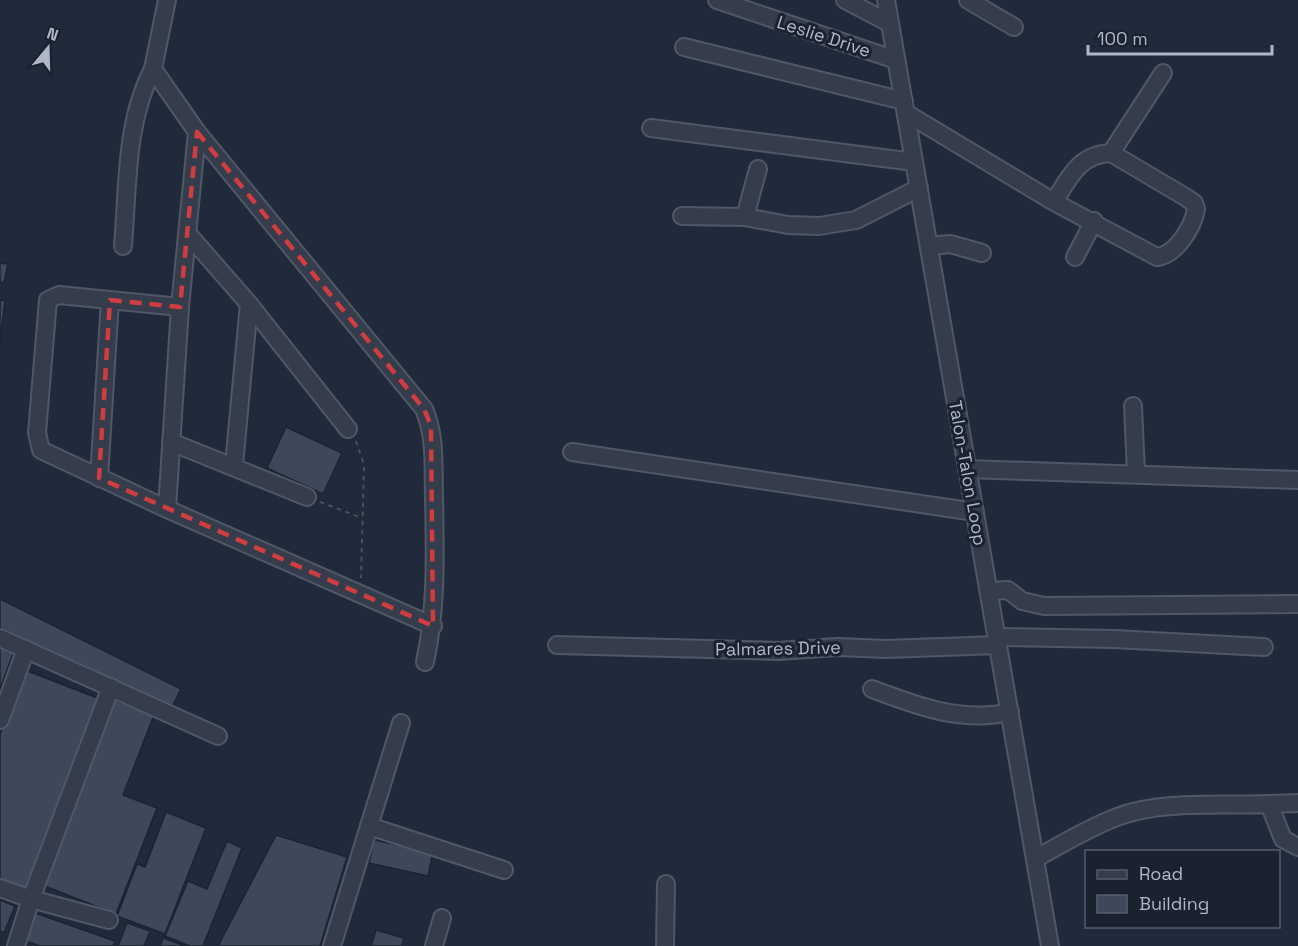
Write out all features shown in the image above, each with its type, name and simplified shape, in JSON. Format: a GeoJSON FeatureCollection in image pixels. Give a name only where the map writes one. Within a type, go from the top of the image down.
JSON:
{"type":"FeatureCollection","features":[{"type":"Feature","properties":{"kind":"street"},"geometry":{"type":"LineString","coordinates":[[123,246],[132,141],[141,93],[153,69],[166,0]]}},
{"type":"Feature","properties":{"kind":"street","name":"Leslie Drive"},"geometry":{"type":"LineString","coordinates":[[717,0],[896,60]]}},
{"type":"Feature","properties":{"kind":"street"},"geometry":{"type":"LineString","coordinates":[[845,0],[890,23]]}},
{"type":"Feature","properties":{"kind":"street","name":"Talon-Talon Loop"},"geometry":{"type":"LineString","coordinates":[[886,0],[1050,946]]}},
{"type":"Feature","properties":{"kind":"street"},"geometry":{"type":"LineString","coordinates":[[968,0],[1014,27]]}},
{"type":"Feature","properties":{"kind":"street"},"geometry":{"type":"LineString","coordinates":[[684,47],[905,107],[1054,202],[1160,257],[1167,254],[1183,237],[1194,216],[1194,203],[1112,153],[1098,154],[1076,166],[1054,202]]}},
{"type":"Feature","properties":{"kind":"street"},"geometry":{"type":"LineString","coordinates":[[153,69],[197,132],[424,409],[433,438],[433,626],[425,662]]}},
{"type":"Feature","properties":{"kind":"street"},"geometry":{"type":"LineString","coordinates":[[1112,153],[1163,73]]}},
{"type":"Feature","properties":{"kind":"street"},"geometry":{"type":"LineString","coordinates":[[651,128],[914,162]]}},
{"type":"Feature","properties":{"kind":"street"},"geometry":{"type":"LineString","coordinates":[[167,509],[180,307],[197,132]]}},
{"type":"Feature","properties":{"kind":"street"},"geometry":{"type":"LineString","coordinates":[[745,217],[758,169]]}},
{"type":"Feature","properties":{"kind":"street"},"geometry":{"type":"LineString","coordinates":[[682,216],[745,217],[788,225],[819,226],[856,220],[919,188]]}},
{"type":"Feature","properties":{"kind":"street"},"geometry":{"type":"LineString","coordinates":[[1075,257],[1094,221]]}},
{"type":"Feature","properties":{"kind":"street"},"geometry":{"type":"LineString","coordinates":[[188,234],[249,304],[348,429]]}},
{"type":"Feature","properties":{"kind":"street"},"geometry":{"type":"LineString","coordinates":[[929,246],[950,244],[982,253]]}},
{"type":"Feature","properties":{"kind":"street"},"geometry":{"type":"LineString","coordinates":[[180,307],[59,295],[48,300],[37,433],[38,443],[47,455],[433,626]]}},
{"type":"Feature","properties":{"kind":"street"},"geometry":{"type":"LineString","coordinates":[[99,478],[110,300]]}},
{"type":"Feature","properties":{"kind":"street"},"geometry":{"type":"LineString","coordinates":[[234,465],[249,304]]}},
{"type":"Feature","properties":{"kind":"street"},"geometry":{"type":"LineString","coordinates":[[1133,406],[1136,473]]}},
{"type":"Feature","properties":{"kind":"street"},"geometry":{"type":"LineString","coordinates":[[171,442],[234,465],[307,497]]}},
{"type":"Feature","properties":{"kind":"street"},"geometry":{"type":"LineString","coordinates":[[572,453],[975,512]]}},
{"type":"Feature","properties":{"kind":"street"},"geometry":{"type":"LineString","coordinates":[[967,469],[1298,480]]}},
{"type":"Feature","properties":{"kind":"street"},"geometry":{"type":"LineString","coordinates":[[989,591],[1008,590],[1022,601],[1044,606],[1298,604]]}},
{"type":"Feature","properties":{"kind":"street"},"geometry":{"type":"LineString","coordinates":[[0,638],[218,736]]}},
{"type":"Feature","properties":{"kind":"street","name":"Palmares Drive"},"geometry":{"type":"LineString","coordinates":[[557,645],[778,651],[838,646],[886,649],[997,641],[1115,639],[1264,647]]}},
{"type":"Feature","properties":{"kind":"street"},"geometry":{"type":"LineString","coordinates":[[0,720],[26,649]]}},
{"type":"Feature","properties":{"kind":"street"},"geometry":{"type":"LineString","coordinates":[[16,946],[31,899],[111,687]]}},
{"type":"Feature","properties":{"kind":"street"},"geometry":{"type":"LineString","coordinates":[[872,689],[910,704],[957,715],[976,717],[1010,712]]}},
{"type":"Feature","properties":{"kind":"street"},"geometry":{"type":"LineString","coordinates":[[332,946],[401,723]]}},
{"type":"Feature","properties":{"kind":"street"},"geometry":{"type":"LineString","coordinates":[[1035,859],[1095,826],[1119,816],[1149,808],[1298,803]]}},
{"type":"Feature","properties":{"kind":"street"},"geometry":{"type":"LineString","coordinates":[[1269,804],[1283,839],[1298,847]]}},
{"type":"Feature","properties":{"kind":"street"},"geometry":{"type":"LineString","coordinates":[[369,826],[504,870]]}},
{"type":"Feature","properties":{"kind":"street"},"geometry":{"type":"LineString","coordinates":[[665,946],[666,884]]}},
{"type":"Feature","properties":{"kind":"street"},"geometry":{"type":"LineString","coordinates":[[0,888],[31,899],[109,920]]}},
{"type":"Feature","properties":{"kind":"street"},"geometry":{"type":"LineString","coordinates":[[434,946],[442,918]]}},
{"type":"Feature","properties":{"kind":"path"},"geometry":{"type":"LineString","coordinates":[[348,429],[358,445],[364,465],[361,593]]}},
{"type":"Feature","properties":{"kind":"path"},"geometry":{"type":"LineString","coordinates":[[307,497],[362,519]]}},
{"type":"Feature","properties":{"kind":"highlighted area"},"geometry":{"type":"Polygon","coordinates":[[[197,132],[424,409],[431,426],[433,626],[99,478],[110,300],[180,307],[197,132]]]}},
{"type":"Feature","properties":{"kind":"building"},"geometry":{"type":"Polygon","coordinates":[[[0,263],[8,264],[4,283],[0,282],[0,263]]]}},
{"type":"Feature","properties":{"kind":"building"},"geometry":{"type":"Polygon","coordinates":[[[0,300],[5,301],[0,341],[0,300]]]}},
{"type":"Feature","properties":{"kind":"building"},"geometry":{"type":"Polygon","coordinates":[[[286,427],[342,453],[323,494],[267,468],[286,427]]]}},
{"type":"Feature","properties":{"kind":"building"},"geometry":{"type":"Polygon","coordinates":[[[0,599],[181,689],[171,709],[0,628],[0,599]]]}},
{"type":"Feature","properties":{"kind":"building"},"geometry":{"type":"Polygon","coordinates":[[[0,648],[13,654],[0,689],[0,648]]]}},
{"type":"Feature","properties":{"kind":"building"},"geometry":{"type":"Polygon","coordinates":[[[25,670],[100,699],[26,889],[0,879],[0,734],[25,670]]]}},
{"type":"Feature","properties":{"kind":"building"},"geometry":{"type":"Polygon","coordinates":[[[114,700],[154,715],[123,795],[157,808],[116,914],[42,885],[114,700]]]}},
{"type":"Feature","properties":{"kind":"building"},"geometry":{"type":"Polygon","coordinates":[[[166,812],[206,828],[165,934],[117,916],[137,864],[145,867],[166,812]]]}},
{"type":"Feature","properties":{"kind":"building"},"geometry":{"type":"Polygon","coordinates":[[[276,835],[347,857],[320,946],[218,946],[276,835]]]}},
{"type":"Feature","properties":{"kind":"building"},"geometry":{"type":"Polygon","coordinates":[[[374,840],[433,852],[428,876],[369,863],[374,840]]]}},
{"type":"Feature","properties":{"kind":"building"},"geometry":{"type":"Polygon","coordinates":[[[227,841],[242,848],[203,946],[190,946],[165,936],[188,881],[207,889],[227,841]]]}},
{"type":"Feature","properties":{"kind":"building"},"geometry":{"type":"Polygon","coordinates":[[[0,900],[15,906],[4,933],[0,931],[0,900]]]}},
{"type":"Feature","properties":{"kind":"building"},"geometry":{"type":"Polygon","coordinates":[[[32,912],[115,941],[113,946],[40,946],[23,940],[32,912]]]}},
{"type":"Feature","properties":{"kind":"building"},"geometry":{"type":"Polygon","coordinates":[[[127,923],[150,931],[144,946],[118,946],[127,923]]]}},
{"type":"Feature","properties":{"kind":"building"},"geometry":{"type":"Polygon","coordinates":[[[376,930],[404,938],[402,946],[371,946],[376,930]]]}},
{"type":"Feature","properties":{"kind":"building"},"geometry":{"type":"Polygon","coordinates":[[[163,938],[185,946],[160,946],[163,938]]]}}]}
